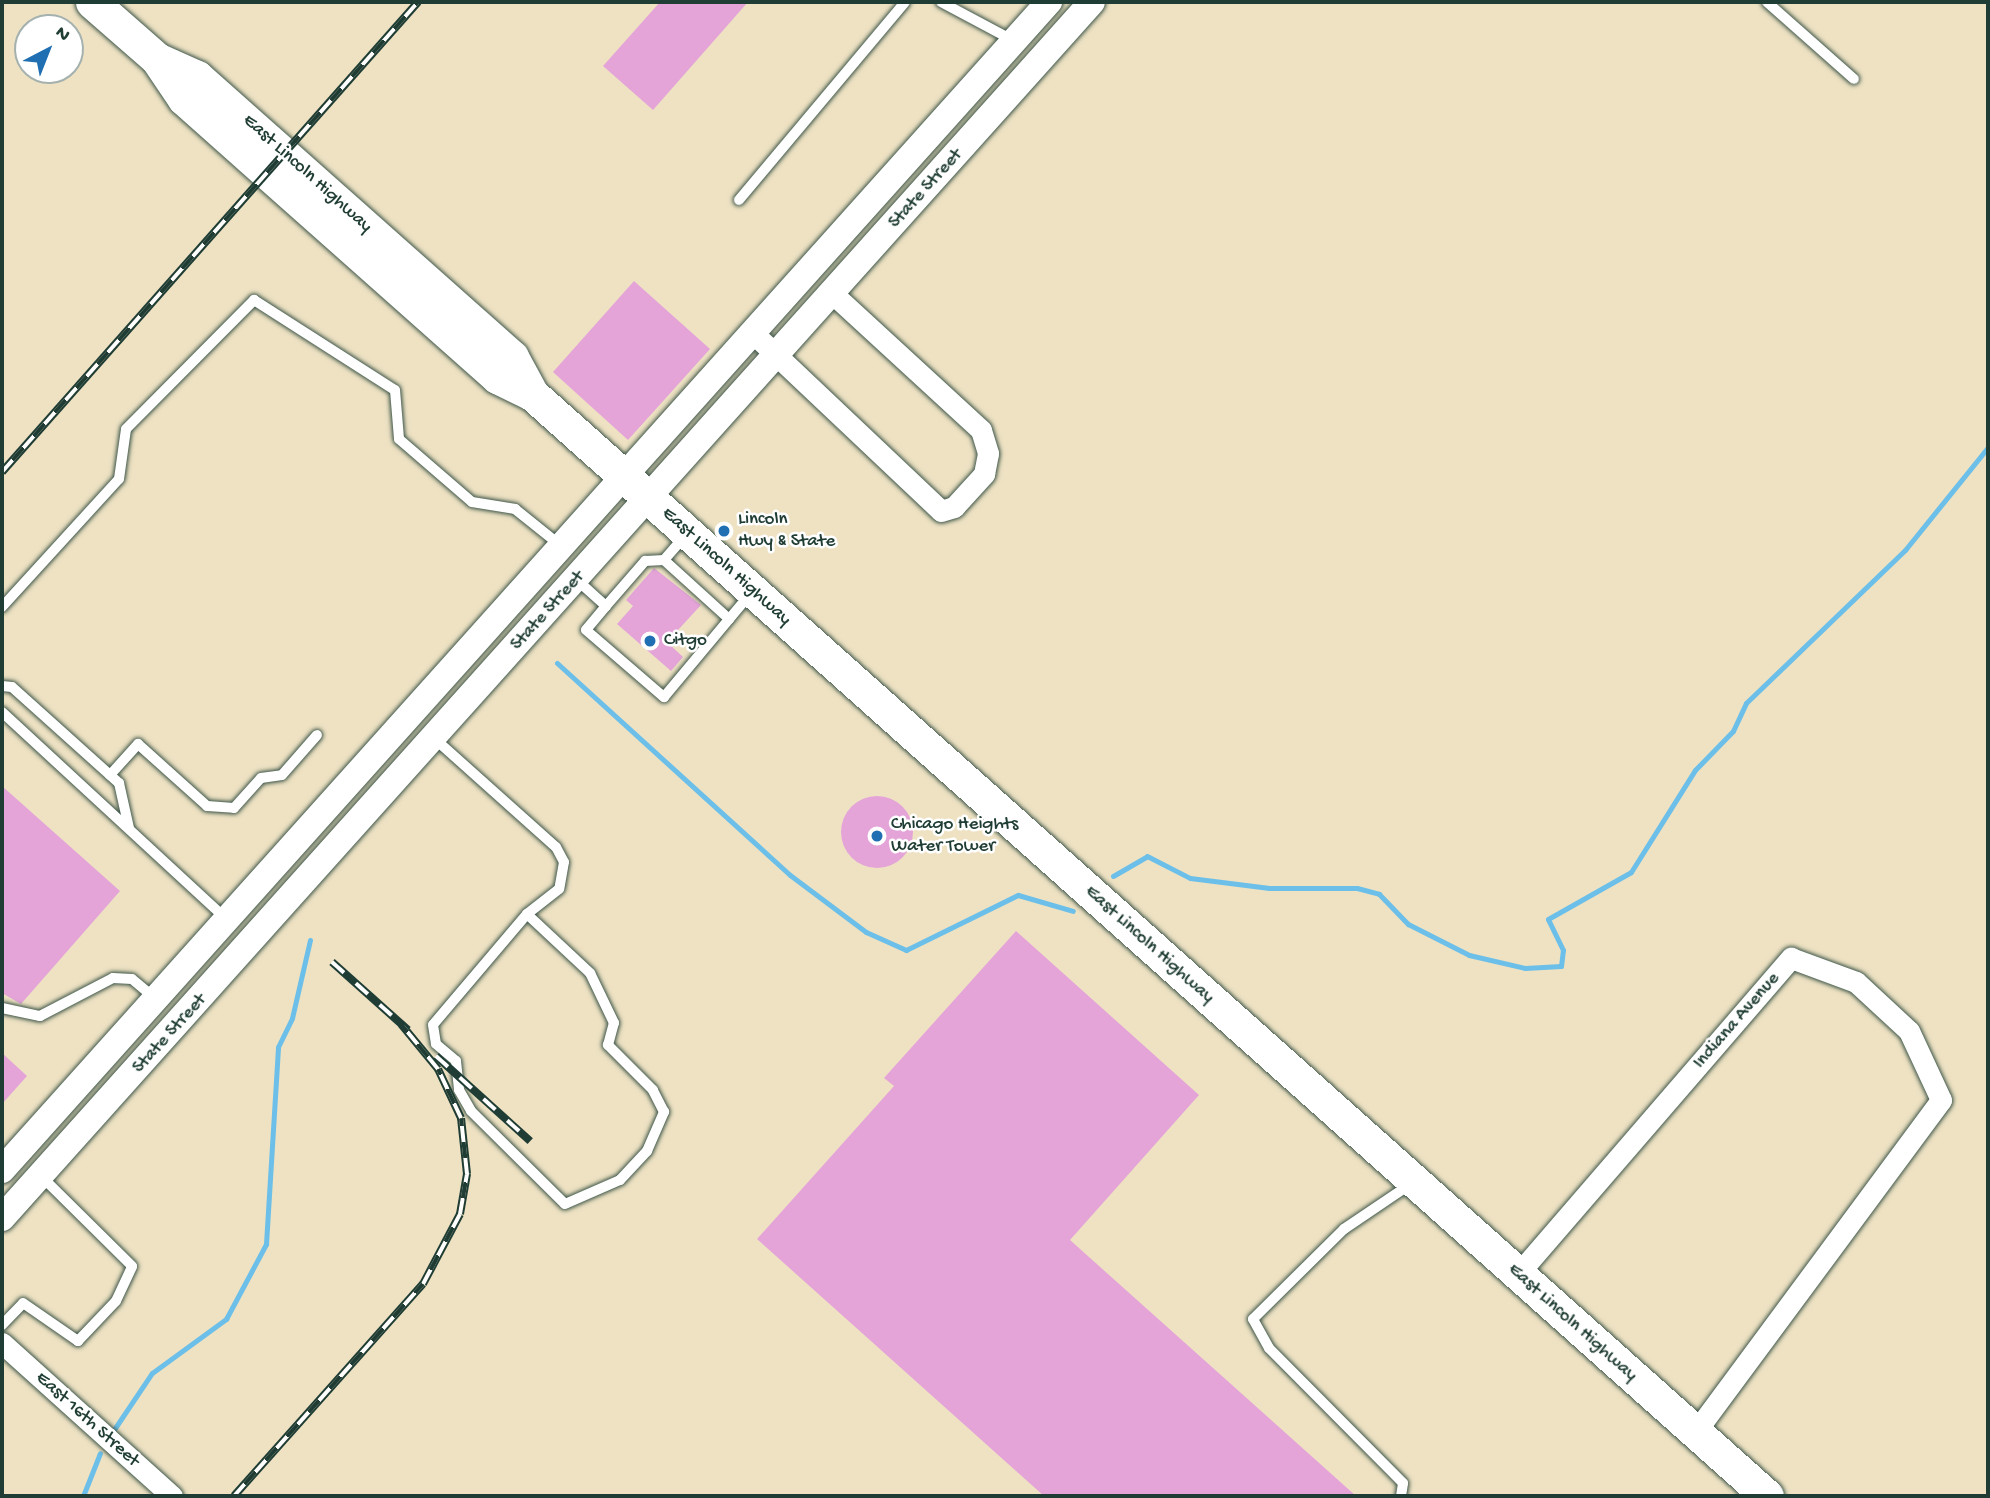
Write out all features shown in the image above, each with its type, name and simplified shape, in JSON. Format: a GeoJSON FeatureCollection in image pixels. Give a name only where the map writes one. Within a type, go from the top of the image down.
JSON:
{"type":"FeatureCollection","features":[{"type":"Feature","properties":{"kind":"main road","name":"East Lincoln Highway"},"geometry":{"type":"LineString","coordinates":[[92,2],[157,59],[194,109],[497,377],[532,394],[1695,1432],[1753,1488]]}},
{"type":"Feature","properties":{"kind":"street","name":"State Street"},"geometry":{"type":"LineString","coordinates":[[2,1219],[577,580],[638,488],[754,334],[1049,2]]}},
{"type":"Feature","properties":{"kind":"street","name":"State Street"},"geometry":{"type":"LineString","coordinates":[[2,1170],[563,548],[638,488],[777,356],[1092,2]]}},
{"type":"Feature","properties":{"kind":"street"},"geometry":{"type":"LineString","coordinates":[[754,334],[941,511],[954,507],[984,474],[988,453],[981,430],[833,294]]}},
{"type":"Feature","properties":{"kind":"street","name":"Indiana Avenue"},"geometry":{"type":"LineString","coordinates":[[1518,1274],[1791,958],[1856,982],[1909,1031],[1941,1100],[1695,1432]]}},
{"type":"Feature","properties":{"kind":"street","name":"East 16th Street"},"geometry":{"type":"LineString","coordinates":[[2,1343],[172,1496]]}},
{"type":"Feature","properties":{"kind":"lane"},"geometry":{"type":"LineString","coordinates":[[739,200],[905,2]]}},
{"type":"Feature","properties":{"kind":"lane"},"geometry":{"type":"LineString","coordinates":[[941,2],[1014,41]]}},
{"type":"Feature","properties":{"kind":"lane"},"geometry":{"type":"LineString","coordinates":[[1767,2],[1854,79]]}},
{"type":"Feature","properties":{"kind":"lane"},"geometry":{"type":"LineString","coordinates":[[2,607],[119,479],[126,429],[254,300],[395,390],[399,439],[472,502],[515,509],[563,548]]}},
{"type":"Feature","properties":{"kind":"lane"},"geometry":{"type":"LineString","coordinates":[[664,560],[687,533]]}},
{"type":"Feature","properties":{"kind":"lane"},"geometry":{"type":"LineString","coordinates":[[729,619],[664,560],[645,561],[586,629],[664,697],[753,591]]}},
{"type":"Feature","properties":{"kind":"lane"},"geometry":{"type":"LineString","coordinates":[[577,580],[606,606]]}},
{"type":"Feature","properties":{"kind":"lane"},"geometry":{"type":"LineString","coordinates":[[2,686],[12,687],[119,783],[129,830]]}},
{"type":"Feature","properties":{"kind":"lane"},"geometry":{"type":"LineString","coordinates":[[2,712],[227,920]]}},
{"type":"Feature","properties":{"kind":"lane"},"geometry":{"type":"LineString","coordinates":[[110,775],[138,744],[207,806],[234,808],[261,778],[282,775],[317,734]]}},
{"type":"Feature","properties":{"kind":"lane"},"geometry":{"type":"LineString","coordinates":[[435,739],[556,847],[564,862],[559,890],[527,914],[433,1025],[436,1044],[456,1061],[459,1090],[471,1111],[565,1204],[620,1180],[647,1152],[664,1112],[653,1090],[608,1045],[614,1023],[590,973],[527,914]]}},
{"type":"Feature","properties":{"kind":"lane"},"geometry":{"type":"LineString","coordinates":[[2,1008],[40,1016],[113,978],[132,978],[156,999]]}},
{"type":"Feature","properties":{"kind":"lane"},"geometry":{"type":"LineString","coordinates":[[2,1325],[23,1303],[78,1341],[116,1300],[132,1266],[41,1176]]}},
{"type":"Feature","properties":{"kind":"lane"},"geometry":{"type":"LineString","coordinates":[[1401,1496],[1403,1483],[1269,1348],[1252,1319],[1344,1229],[1414,1181]]}},
{"type":"Feature","properties":{"kind":"building"},"geometry":{"type":"Polygon","coordinates":[[[660,2],[748,2],[653,110],[603,66],[660,2]]]}},
{"type":"Feature","properties":{"kind":"building"},"geometry":{"type":"Polygon","coordinates":[[[634,281],[710,349],[628,440],[553,372],[634,281]]]}},
{"type":"Feature","properties":{"kind":"building","name":"Citgo"},"geometry":{"type":"Polygon","coordinates":[[[654,568],[701,605],[667,642],[683,657],[671,671],[617,624],[633,606],[626,600],[654,568]]]}},
{"type":"Feature","properties":{"kind":"building"},"geometry":{"type":"Polygon","coordinates":[[[2,786],[120,891],[21,1004],[2,993],[2,786]]]}},
{"type":"Feature","properties":{"kind":"building","name":"Chicago Heights Water Tower"},"geometry":{"type":"Polygon","coordinates":[[[877,796],[897,802],[907,812],[913,832],[907,852],[897,862],[877,868],[857,862],[847,852],[841,832],[847,812],[857,802],[877,796]]]}},
{"type":"Feature","properties":{"kind":"building"},"geometry":{"type":"Polygon","coordinates":[[[1016,931],[1199,1095],[1070,1240],[1356,1496],[1044,1496],[757,1239],[894,1086],[884,1078],[1016,931]]]}},
{"type":"Feature","properties":{"kind":"building"},"geometry":{"type":"Polygon","coordinates":[[[2,1053],[27,1076],[2,1104],[2,1053]]]}},
{"type":"Feature","properties":{"kind":"waterway"},"geometry":{"type":"LineString","coordinates":[[1113,876],[1147,856],[1190,878],[1269,888],[1357,888],[1379,894],[1408,924],[1469,955],[1525,968],[1561,966],[1563,950],[1548,919],[1631,872],[1695,770],[1733,731],[1746,703],[1905,550],[1988,447]]}},
{"type":"Feature","properties":{"kind":"waterway"},"geometry":{"type":"LineString","coordinates":[[557,663],[790,875],[866,932],[906,950],[1018,895],[1073,911]]}},
{"type":"Feature","properties":{"kind":"waterway"},"geometry":{"type":"LineString","coordinates":[[115,1428],[152,1373],[226,1319],[266,1244],[278,1047],[292,1018],[310,940]]}},
{"type":"Feature","properties":{"kind":"waterway"},"geometry":{"type":"LineString","coordinates":[[83,1496],[100,1453]]}},
{"type":"Feature","properties":{"kind":"railway"},"geometry":{"type":"LineString","coordinates":[[2,472],[418,2]]}},
{"type":"Feature","properties":{"kind":"railway"},"geometry":{"type":"LineString","coordinates":[[332,962],[408,1030]]}},
{"type":"Feature","properties":{"kind":"railway"},"geometry":{"type":"LineString","coordinates":[[234,1496],[423,1284],[460,1214],[467,1174],[461,1118],[438,1069],[401,1024]]}},
{"type":"Feature","properties":{"kind":"railway"},"geometry":{"type":"LineString","coordinates":[[436,1056],[530,1141]]}},
{"type":"Feature","properties":{"kind":"place","name":"Lincoln Hwy & State"},"geometry":{"type":"Point","coordinates":[724,531]}},
{"type":"Feature","properties":{"kind":"place","name":"Citgo"},"geometry":{"type":"Point","coordinates":[650,641]}},
{"type":"Feature","properties":{"kind":"place","name":"Chicago Heights Water Tower"},"geometry":{"type":"Point","coordinates":[877,836]}}]}
